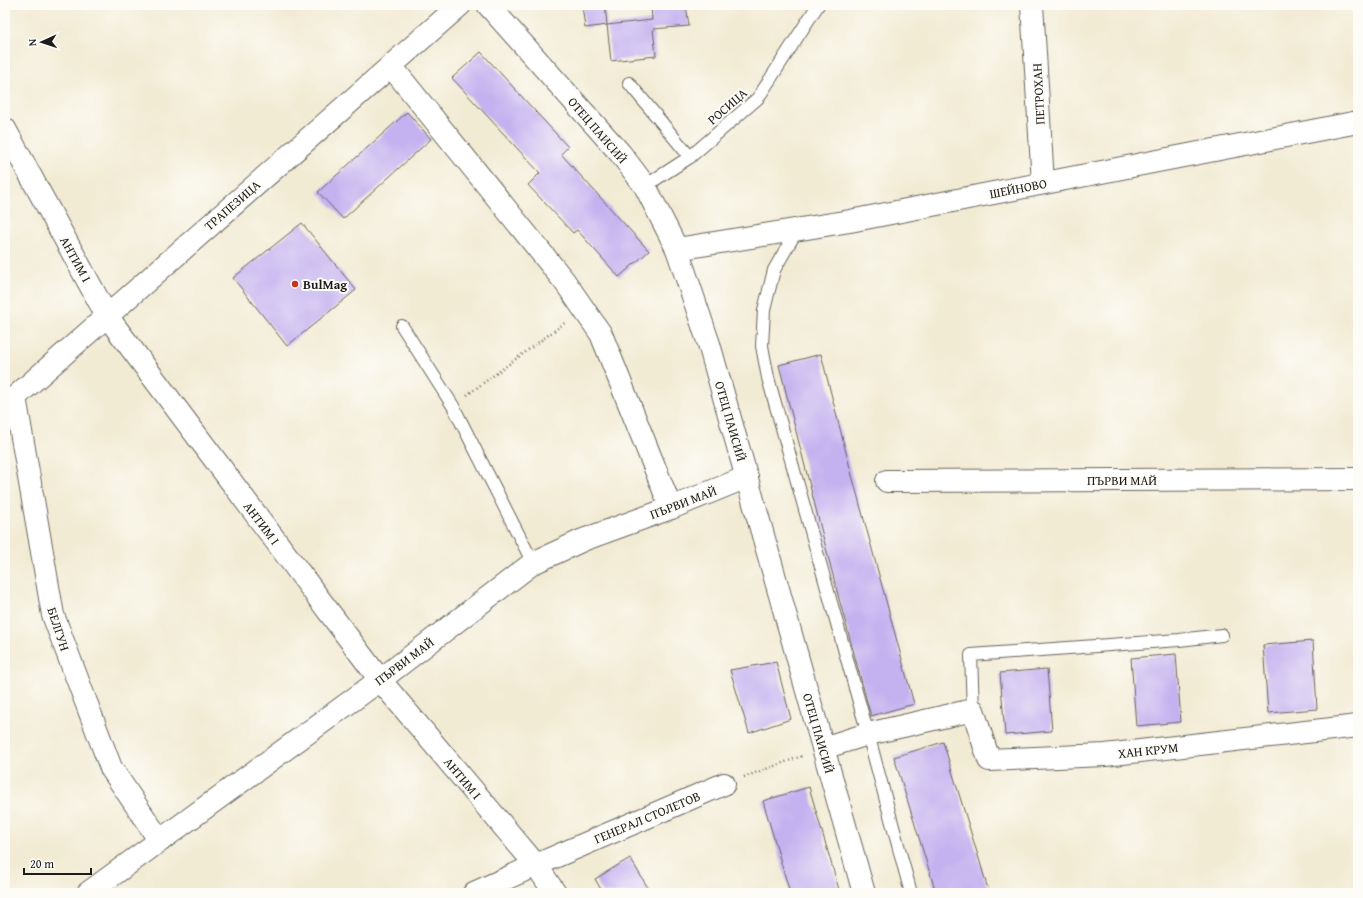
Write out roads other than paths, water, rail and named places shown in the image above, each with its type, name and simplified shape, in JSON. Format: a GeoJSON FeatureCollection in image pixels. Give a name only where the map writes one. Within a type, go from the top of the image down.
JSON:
{"type":"FeatureCollection","features":[{"type":"Feature","properties":{"kind":"street","name":"ТРАПЕЗИЦА"},"geometry":{"type":"LineString","coordinates":[[10,402],[460,5]]}},
{"type":"Feature","properties":{"kind":"street","name":"ОТЕЦ ПАИСИЙ"},"geometry":{"type":"LineString","coordinates":[[488,5],[620,153],[645,186],[677,249],[709,344],[864,893]]}},
{"type":"Feature","properties":{"kind":"street","name":"ПЕТРОХАН"},"geometry":{"type":"LineString","coordinates":[[1032,5],[1043,184]]}},
{"type":"Feature","properties":{"kind":"street"},"geometry":{"type":"LineString","coordinates":[[391,66],[565,282],[601,334],[671,508]]}},
{"type":"Feature","properties":{"kind":"street","name":"ШЕЙНОВО"},"geometry":{"type":"LineString","coordinates":[[677,249],[850,221],[1358,122]]}},
{"type":"Feature","properties":{"kind":"street","name":"АНТИМ I"},"geometry":{"type":"LineString","coordinates":[[5,129],[107,316],[380,680],[536,865],[555,893]]}},
{"type":"Feature","properties":{"kind":"street","name":"БЕЛГУН"},"geometry":{"type":"LineString","coordinates":[[10,402],[52,616],[111,768],[160,841]]}},
{"type":"Feature","properties":{"kind":"street","name":"ПЪРВИ МАЙ"},"geometry":{"type":"LineString","coordinates":[[88,893],[380,680],[533,563],[583,540],[671,508],[747,477]]}},
{"type":"Feature","properties":{"kind":"street","name":"ПЪРВИ МАЙ"},"geometry":{"type":"LineString","coordinates":[[887,481],[1358,479]]}},
{"type":"Feature","properties":{"kind":"street"},"geometry":{"type":"LineString","coordinates":[[823,748],[868,734],[973,710]]}},
{"type":"Feature","properties":{"kind":"street","name":"ХАН КРУМ"},"geometry":{"type":"LineString","coordinates":[[973,710],[989,760],[1105,755],[1358,726]]}},
{"type":"Feature","properties":{"kind":"street","name":"ГЕНЕРАЛ СТОЛЕТОВ"},"geometry":{"type":"LineString","coordinates":[[474,893],[724,784]]}},
{"type":"Feature","properties":{"kind":"lane","name":"РОСИЦА"},"geometry":{"type":"LineString","coordinates":[[645,186],[690,157],[758,98],[818,5]]}},
{"type":"Feature","properties":{"kind":"lane"},"geometry":{"type":"LineString","coordinates":[[629,83],[690,157]]}},
{"type":"Feature","properties":{"kind":"lane"},"geometry":{"type":"LineString","coordinates":[[797,230],[774,270],[764,310],[762,346],[768,378],[911,893]]}},
{"type":"Feature","properties":{"kind":"lane"},"geometry":{"type":"LineString","coordinates":[[402,326],[452,406],[533,563]]}},
{"type":"Feature","properties":{"kind":"lane"},"geometry":{"type":"LineString","coordinates":[[973,710],[971,655],[1178,640],[1222,635]]}},
{"type":"Feature","properties":{"kind":"place","name":"BulMag"},"geometry":{"type":"Point","coordinates":[295,284]}}]}
